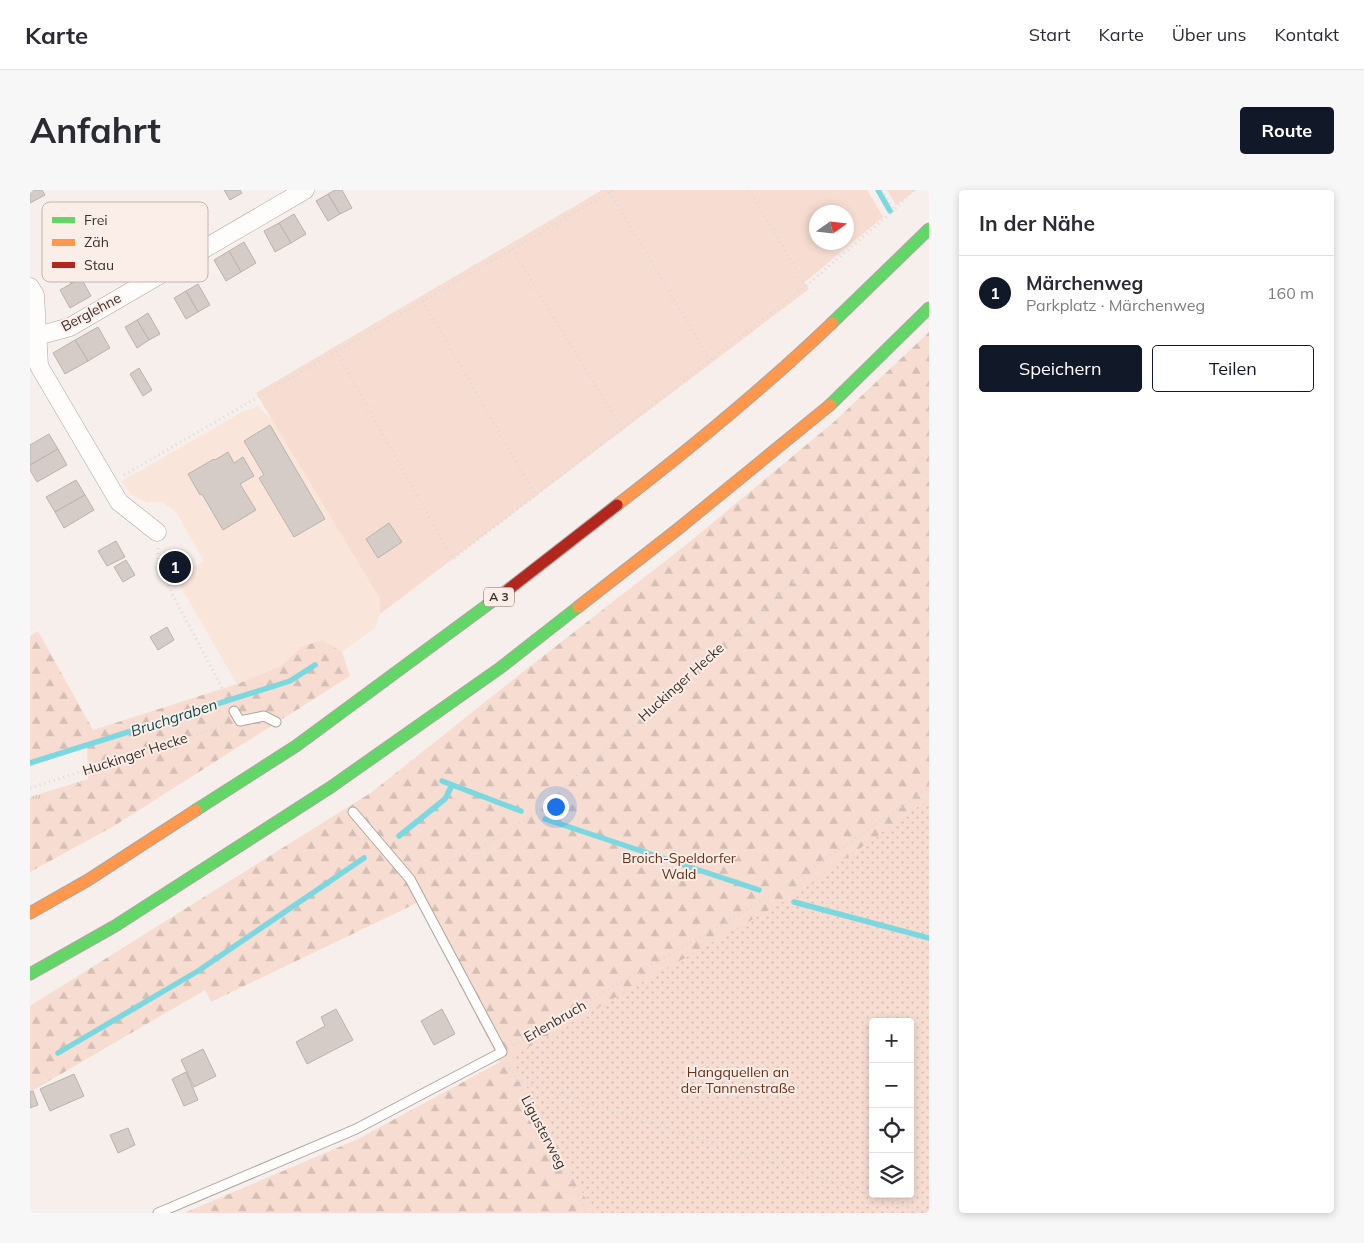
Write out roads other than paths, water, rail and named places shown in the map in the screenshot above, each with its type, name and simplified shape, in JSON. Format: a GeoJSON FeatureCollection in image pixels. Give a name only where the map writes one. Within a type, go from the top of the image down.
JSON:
{"type":"FeatureCollection","features":[{"type":"Feature","properties":{"kind":"highway","name":"A 3"},"geometry":{"type":"LineString","coordinates":[[30,913],[88,880],[296,746],[477,614],[651,479],[794,359],[929,229]]}},
{"type":"Feature","properties":{"kind":"highway"},"geometry":{"type":"LineString","coordinates":[[30,974],[115,926],[331,788],[500,668],[678,529],[828,404],[929,308]]}},
{"type":"Feature","properties":{"kind":"street","name":"Berglehne"},"geometry":{"type":"LineString","coordinates":[[208,247],[305,190]]}},
{"type":"Feature","properties":{"kind":"street","name":"Berglehne"},"geometry":{"type":"LineString","coordinates":[[34,337],[70,327],[147,282]]}},
{"type":"Feature","properties":{"kind":"street"},"geometry":{"type":"LineString","coordinates":[[30,287],[35,295],[34,337],[39,366],[120,502],[157,532]]}},
{"type":"Feature","properties":{"kind":"lane"},"geometry":{"type":"LineString","coordinates":[[234,711],[240,721],[264,716],[276,722]]}},
{"type":"Feature","properties":{"kind":"lane"},"geometry":{"type":"LineString","coordinates":[[158,1213],[356,1128],[502,1052],[410,879],[353,812]]}},
{"type":"Feature","properties":{"kind":"waterway"},"geometry":{"type":"LineString","coordinates":[[878,190],[890,211]]}},
{"type":"Feature","properties":{"kind":"waterway","name":"Bruchgraben"},"geometry":{"type":"LineString","coordinates":[[30,763],[290,681],[315,665]]}},
{"type":"Feature","properties":{"kind":"waterway"},"geometry":{"type":"LineString","coordinates":[[442,781],[521,811]]}},
{"type":"Feature","properties":{"kind":"waterway"},"geometry":{"type":"LineString","coordinates":[[399,836],[445,799],[452,785]]}},
{"type":"Feature","properties":{"kind":"waterway"},"geometry":{"type":"LineString","coordinates":[[545,819],[759,890]]}},
{"type":"Feature","properties":{"kind":"waterway"},"geometry":{"type":"LineString","coordinates":[[58,1053],[198,971],[364,858]]}},
{"type":"Feature","properties":{"kind":"waterway"},"geometry":{"type":"LineString","coordinates":[[794,902],[929,938]]}},
{"type":"Feature","properties":{"kind":"place","name":"Märchenweg"},"geometry":{"type":"Point","coordinates":[175,567]}},
{"type":"Feature","properties":{"kind":"park label","name":"Broich-Speldorfer Wald"},"geometry":{"type":"Point","coordinates":[679,866]}},
{"type":"Feature","properties":{"kind":"park label","name":"Hangquellen an der Tannenstraße"},"geometry":{"type":"Point","coordinates":[738,1080]}}]}
